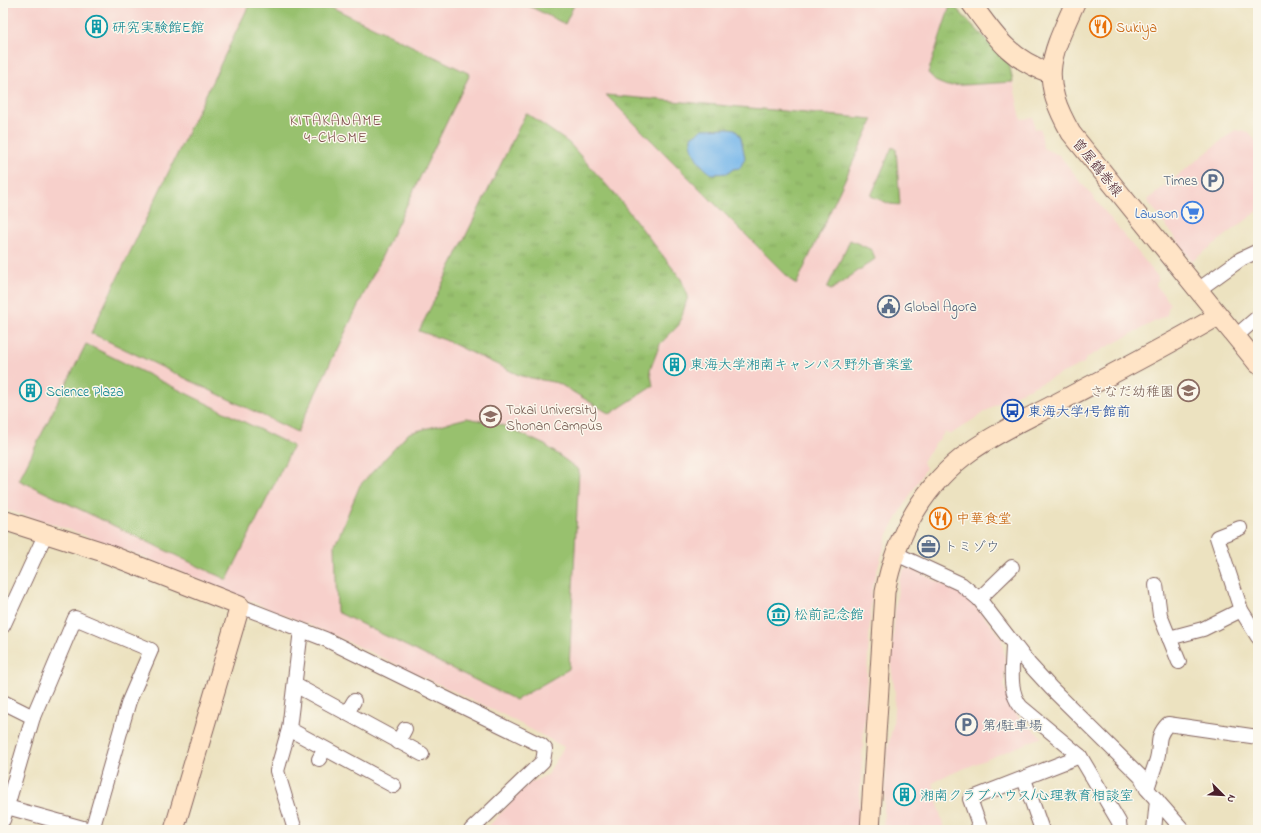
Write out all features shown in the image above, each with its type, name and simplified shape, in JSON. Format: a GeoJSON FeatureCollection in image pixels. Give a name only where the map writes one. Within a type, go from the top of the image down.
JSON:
{"type":"FeatureCollection","features":[{"type":"Feature","properties":{"kind":"street"},"geometry":{"type":"LineString","coordinates":[[971,3],[1000,41],[1015,56],[1025,63],[1050,73]]}},
{"type":"Feature","properties":{"kind":"street","name":"曽屋鶴巻線"},"geometry":{"type":"LineString","coordinates":[[1074,3],[1055,46],[1050,73],[1058,106],[1071,133],[1258,364]]}},
{"type":"Feature","properties":{"kind":"street"},"geometry":{"type":"LineString","coordinates":[[1198,290],[1241,259],[1258,251]]}},
{"type":"Feature","properties":{"kind":"street"},"geometry":{"type":"LineString","coordinates":[[870,830],[883,604],[887,579],[894,553],[911,517],[923,498],[954,464],[971,451],[1218,316]]}},
{"type":"Feature","properties":{"kind":"street"},"geometry":{"type":"LineString","coordinates":[[1236,336],[1258,317]]}},
{"type":"Feature","properties":{"kind":"street"},"geometry":{"type":"LineString","coordinates":[[3,520],[100,551],[325,639],[536,741],[545,749],[543,760],[471,830]]}},
{"type":"Feature","properties":{"kind":"street"},"geometry":{"type":"LineString","coordinates":[[1240,528],[1217,538],[1241,610],[1258,637]]}},
{"type":"Feature","properties":{"kind":"street"},"geometry":{"type":"LineString","coordinates":[[3,626],[46,533]]}},
{"type":"Feature","properties":{"kind":"street"},"geometry":{"type":"LineString","coordinates":[[894,553],[961,584],[979,598],[1029,664],[1051,688],[1141,777],[1147,789],[1183,830]]}},
{"type":"Feature","properties":{"kind":"street"},"geometry":{"type":"LineString","coordinates":[[979,598],[1012,567]]}},
{"type":"Feature","properties":{"kind":"street"},"geometry":{"type":"LineString","coordinates":[[1156,585],[1160,615],[1179,662]]}},
{"type":"Feature","properties":{"kind":"street"},"geometry":{"type":"LineString","coordinates":[[178,829],[240,606]]}},
{"type":"Feature","properties":{"kind":"street"},"geometry":{"type":"LineString","coordinates":[[1169,638],[1203,629],[1241,610]]}},
{"type":"Feature","properties":{"kind":"street"},"geometry":{"type":"LineString","coordinates":[[3,820],[32,717],[75,618],[151,650],[129,701],[91,830],[7,807]]}},
{"type":"Feature","properties":{"kind":"street"},"geometry":{"type":"LineString","coordinates":[[295,830],[278,771],[289,729],[301,630]]}},
{"type":"Feature","properties":{"kind":"street"},"geometry":{"type":"LineString","coordinates":[[1013,643],[1013,688],[1015,699],[1021,706],[1080,756],[1118,822],[1120,830]]}},
{"type":"Feature","properties":{"kind":"street"},"geometry":{"type":"LineString","coordinates":[[295,684],[351,707],[402,736],[422,754]]}},
{"type":"Feature","properties":{"kind":"street"},"geometry":{"type":"LineString","coordinates":[[3,702],[32,717]]}},
{"type":"Feature","properties":{"kind":"street"},"geometry":{"type":"LineString","coordinates":[[1147,789],[1158,758],[1158,740],[1162,730],[1168,724],[1258,737]]}},
{"type":"Feature","properties":{"kind":"street"},"geometry":{"type":"LineString","coordinates":[[289,729],[322,754],[371,767],[394,786]]}},
{"type":"Feature","properties":{"kind":"street"},"geometry":{"type":"LineString","coordinates":[[981,830],[970,799],[1080,756]]}},
{"type":"Feature","properties":{"kind":"street"},"geometry":{"type":"LineString","coordinates":[[1024,779],[1042,830]]}},
{"type":"Feature","properties":{"kind":"street"},"geometry":{"type":"LineString","coordinates":[[1154,830],[1157,800]]}},
{"type":"Feature","properties":{"kind":"shaded area","name":"Tokai University Shonan Campus"},"geometry":{"type":"Polygon","coordinates":[[[3,3],[952,3],[1009,63],[1021,119],[1033,118],[1035,129],[1041,130],[1043,148],[1059,155],[1158,277],[1156,285],[1170,303],[1167,315],[1086,358],[1084,363],[1000,402],[951,434],[945,432],[922,461],[926,468],[888,534],[872,588],[858,830],[485,830],[528,784],[547,775],[564,747],[500,713],[340,638],[144,557],[50,523],[3,509],[3,3]]]}},
{"type":"Feature","properties":{"kind":"shaded area"},"geometry":{"type":"Polygon","coordinates":[[[1235,130],[1249,132],[1258,144],[1258,211],[1192,261],[1147,200],[1235,130]]]}},
{"type":"Feature","properties":{"kind":"shaded area"},"geometry":{"type":"Polygon","coordinates":[[[908,567],[958,592],[974,605],[1002,638],[1005,662],[1004,684],[1009,706],[1021,720],[1042,737],[943,777],[933,783],[944,830],[883,830],[887,751],[893,725],[895,693],[891,667],[895,612],[899,581],[903,570],[908,567]]]}},
{"type":"Feature","properties":{"kind":"green space"},"geometry":{"type":"Polygon","coordinates":[[[250,3],[323,3],[470,74],[297,432],[91,333],[250,3]]]}},
{"type":"Feature","properties":{"kind":"green space"},"geometry":{"type":"Polygon","coordinates":[[[523,3],[575,3],[565,24],[523,3]]]}},
{"type":"Feature","properties":{"kind":"green space"},"geometry":{"type":"Polygon","coordinates":[[[951,3],[1009,63],[1013,82],[947,86],[937,82],[928,73],[951,3]]]}},
{"type":"Feature","properties":{"kind":"green space"},"geometry":{"type":"Polygon","coordinates":[[[606,95],[873,119],[796,285],[606,95]]]}},
{"type":"Feature","properties":{"kind":"green space"},"geometry":{"type":"Polygon","coordinates":[[[526,113],[569,143],[619,199],[681,279],[688,296],[679,325],[660,344],[650,370],[653,386],[610,414],[558,383],[521,376],[445,340],[419,331],[526,113]]]}},
{"type":"Feature","properties":{"kind":"green space"},"geometry":{"type":"Polygon","coordinates":[[[892,147],[896,149],[900,205],[890,204],[871,196],[892,147]]]}},
{"type":"Feature","properties":{"kind":"green space"},"geometry":{"type":"Polygon","coordinates":[[[850,240],[872,250],[875,259],[831,290],[827,288],[850,240]]]}},
{"type":"Feature","properties":{"kind":"green space"},"geometry":{"type":"Polygon","coordinates":[[[86,344],[293,446],[227,580],[19,480],[86,344]]]}},
{"type":"Feature","properties":{"kind":"green space"},"geometry":{"type":"Polygon","coordinates":[[[467,418],[502,425],[545,445],[579,470],[569,669],[516,700],[337,612],[335,545],[360,485],[409,433],[467,418]]]}},
{"type":"Feature","properties":{"kind":"water"},"geometry":{"type":"Polygon","coordinates":[[[703,129],[735,129],[741,138],[745,158],[740,168],[733,169],[728,173],[712,174],[700,163],[694,153],[691,137],[703,129]]]}},
{"type":"Feature","properties":{"kind":"place","name":"研究実験館E館"},"geometry":{"type":"Point","coordinates":[97,27]}},
{"type":"Feature","properties":{"kind":"place","name":"Sukiya"},"geometry":{"type":"Point","coordinates":[1101,27]}},
{"type":"Feature","properties":{"kind":"place","name":"Times"},"geometry":{"type":"Point","coordinates":[1213,180]}},
{"type":"Feature","properties":{"kind":"place","name":"Lawson"},"geometry":{"type":"Point","coordinates":[1193,213]}},
{"type":"Feature","properties":{"kind":"place","name":"Global Agora"},"geometry":{"type":"Point","coordinates":[888,306]}},
{"type":"Feature","properties":{"kind":"place","name":"東海大学湘南キャンパス野外音楽堂"},"geometry":{"type":"Point","coordinates":[675,364]}},
{"type":"Feature","properties":{"kind":"place","name":"Science Plaza"},"geometry":{"type":"Point","coordinates":[30,391]}},
{"type":"Feature","properties":{"kind":"place","name":"さなだ幼稚園"},"geometry":{"type":"Point","coordinates":[1189,391]}},
{"type":"Feature","properties":{"kind":"place","name":"東海大学1号館前"},"geometry":{"type":"Point","coordinates":[1013,411]}},
{"type":"Feature","properties":{"kind":"place","name":"Tokai University Shonan Campus"},"geometry":{"type":"Point","coordinates":[490,417]}},
{"type":"Feature","properties":{"kind":"place","name":"中華食堂"},"geometry":{"type":"Point","coordinates":[940,518]}},
{"type":"Feature","properties":{"kind":"place","name":"トミゾウ"},"geometry":{"type":"Point","coordinates":[928,546]}},
{"type":"Feature","properties":{"kind":"place","name":"松前記念館"},"geometry":{"type":"Point","coordinates":[779,614]}},
{"type":"Feature","properties":{"kind":"place","name":"第1駐車場"},"geometry":{"type":"Point","coordinates":[966,725]}},
{"type":"Feature","properties":{"kind":"place","name":"湘南クラブハウス/心理教育相談室"},"geometry":{"type":"Point","coordinates":[904,795]}},
{"type":"Feature","properties":{"kind":"district","name":"KITAKANAME 4-CHOME"},"geometry":{"type":"Point","coordinates":[336,128]}}]}
